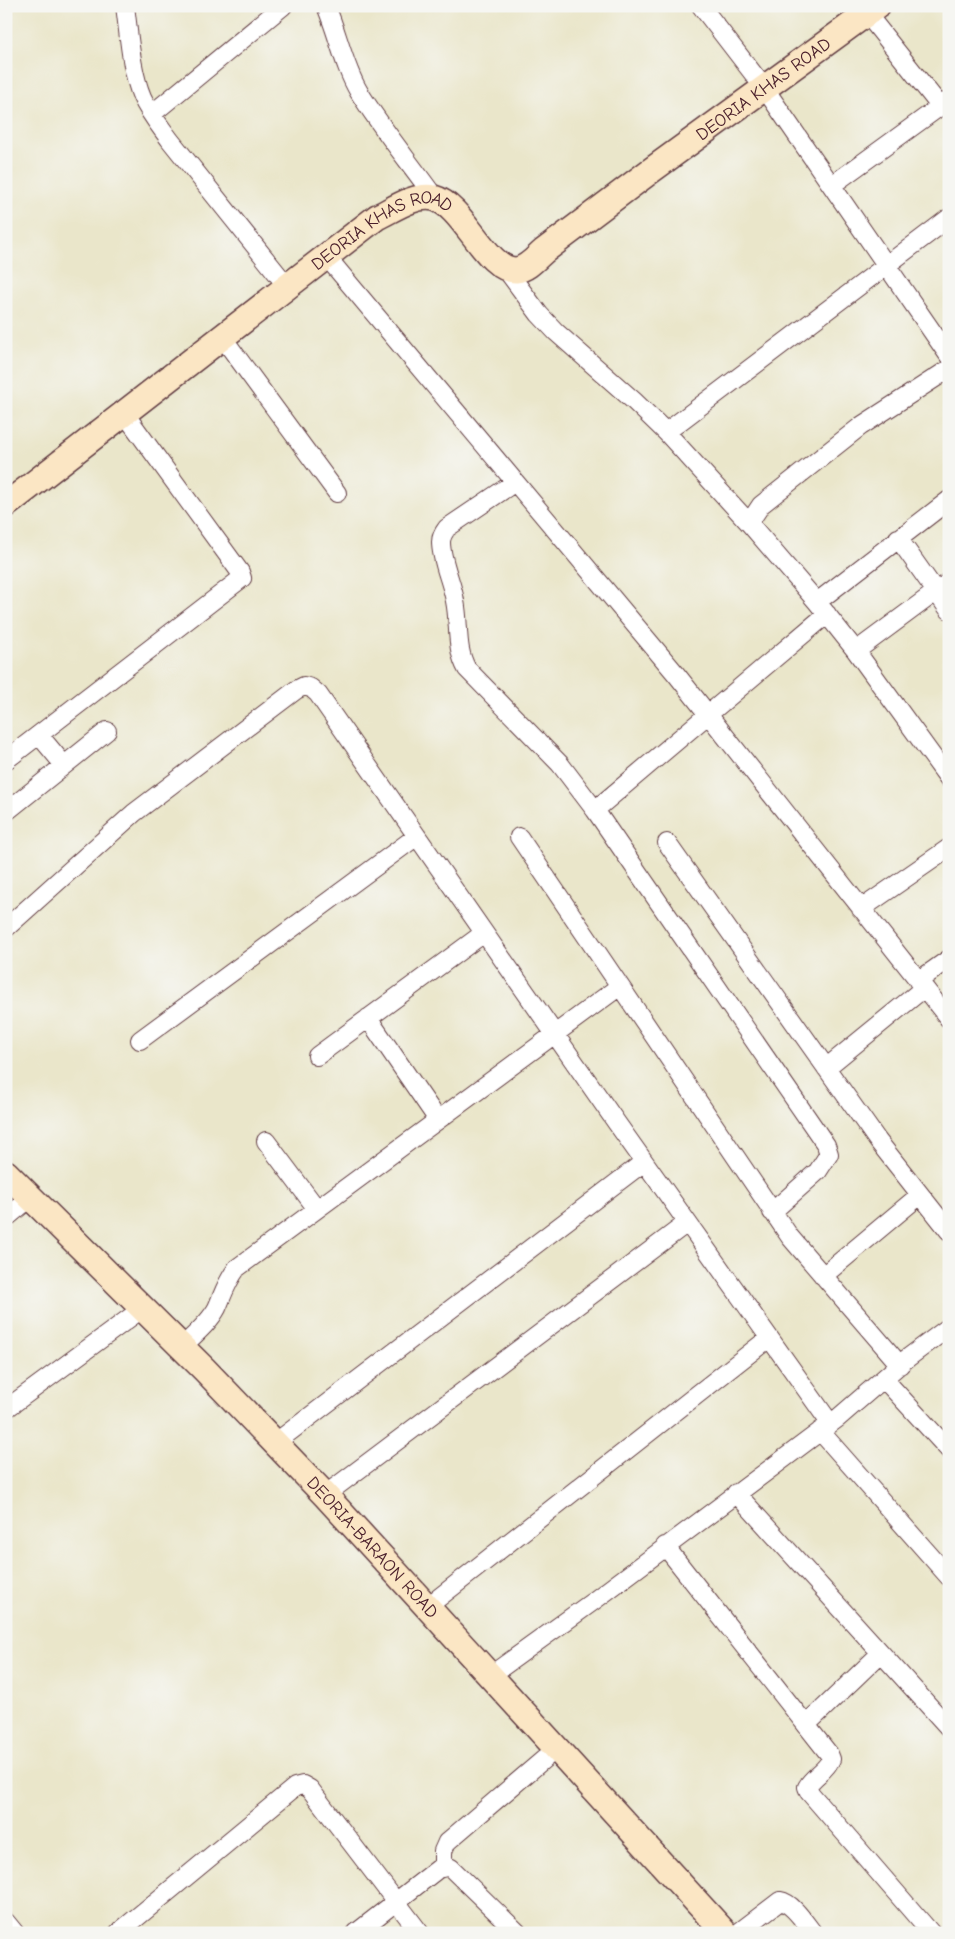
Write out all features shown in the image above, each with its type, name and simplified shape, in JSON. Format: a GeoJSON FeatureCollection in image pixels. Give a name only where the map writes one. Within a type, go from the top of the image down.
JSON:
{"type":"FeatureCollection","features":[{"type":"Feature","properties":{"kind":"street"},"geometry":{"type":"LineString","coordinates":[[125,6],[137,80],[142,98],[170,140],[287,286]]}},
{"type":"Feature","properties":{"kind":"street"},"geometry":{"type":"LineString","coordinates":[[152,114],[283,6]]}},
{"type":"Feature","properties":{"kind":"street"},"geometry":{"type":"LineString","coordinates":[[326,6],[340,40],[349,71],[359,92],[435,198]]}},
{"type":"Feature","properties":{"kind":"street"},"geometry":{"type":"LineString","coordinates":[[701,6],[765,89],[949,356]]}},
{"type":"Feature","properties":{"kind":"street"},"geometry":{"type":"LineString","coordinates":[[832,185],[944,103],[875,8]]}},
{"type":"Feature","properties":{"kind":"street","name":"DEORIA KHAS ROAD"},"geometry":{"type":"LineString","coordinates":[[6,505],[377,217],[415,198],[435,198],[453,211],[493,259],[505,268],[517,270],[530,264],[544,251],[649,172],[875,8]]}},
{"type":"Feature","properties":{"kind":"street"},"geometry":{"type":"LineString","coordinates":[[666,432],[949,218]]}},
{"type":"Feature","properties":{"kind":"street"},"geometry":{"type":"LineString","coordinates":[[326,256],[676,674],[949,1019]]}},
{"type":"Feature","properties":{"kind":"street"},"geometry":{"type":"LineString","coordinates":[[505,268],[539,314],[556,332],[666,432],[749,523],[856,651],[949,779]]}},
{"type":"Feature","properties":{"kind":"street"},"geometry":{"type":"LineString","coordinates":[[223,338],[337,493]]}},
{"type":"Feature","properties":{"kind":"street"},"geometry":{"type":"LineString","coordinates":[[749,523],[761,505],[861,426],[949,370]]}},
{"type":"Feature","properties":{"kind":"street"},"geometry":{"type":"LineString","coordinates":[[6,760],[242,578],[240,572],[125,414]]}},
{"type":"Feature","properties":{"kind":"street"},"geometry":{"type":"LineString","coordinates":[[515,482],[447,528],[442,534],[442,552],[458,618],[459,650],[466,669],[560,764],[595,810],[826,1145],[829,1154],[818,1171],[772,1212]]}},
{"type":"Feature","properties":{"kind":"street"},"geometry":{"type":"LineString","coordinates":[[595,810],[708,716],[898,538],[949,500]]}},
{"type":"Feature","properties":{"kind":"street"},"geometry":{"type":"LineString","coordinates":[[898,538],[942,587],[949,610]]}},
{"type":"Feature","properties":{"kind":"street"},"geometry":{"type":"LineString","coordinates":[[856,651],[942,587]]}},
{"type":"Feature","properties":{"kind":"street"},"geometry":{"type":"LineString","coordinates":[[6,928],[134,813],[304,686],[311,688],[318,694],[554,1034],[769,1338],[825,1427],[949,1577]]}},
{"type":"Feature","properties":{"kind":"street"},"geometry":{"type":"LineString","coordinates":[[6,812],[107,730]]}},
{"type":"Feature","properties":{"kind":"street"},"geometry":{"type":"LineString","coordinates":[[39,735],[64,765]]}},
{"type":"Feature","properties":{"kind":"street"},"geometry":{"type":"LineString","coordinates":[[140,1040],[417,836]]}},
{"type":"Feature","properties":{"kind":"street"},"geometry":{"type":"LineString","coordinates":[[519,837],[790,1237],[900,1365]]}},
{"type":"Feature","properties":{"kind":"street"},"geometry":{"type":"LineString","coordinates":[[667,843],[878,1141],[949,1231]]}},
{"type":"Feature","properties":{"kind":"street"},"geometry":{"type":"LineString","coordinates":[[861,909],[949,848]]}},
{"type":"Feature","properties":{"kind":"street"},"geometry":{"type":"LineString","coordinates":[[317,1056],[484,933]]}},
{"type":"Feature","properties":{"kind":"street"},"geometry":{"type":"LineString","coordinates":[[826,1068],[949,958]]}},
{"type":"Feature","properties":{"kind":"street"},"geometry":{"type":"LineString","coordinates":[[182,1347],[210,1318],[228,1280],[237,1268],[620,986]]}},
{"type":"Feature","properties":{"kind":"street"},"geometry":{"type":"LineString","coordinates":[[368,1018],[438,1120]]}},
{"type":"Feature","properties":{"kind":"street"},"geometry":{"type":"LineString","coordinates":[[266,1141],[317,1208]]}},
{"type":"Feature","properties":{"kind":"street"},"geometry":{"type":"LineString","coordinates":[[275,1443],[644,1162]]}},
{"type":"Feature","properties":{"kind":"street","name":"DEORIA-BARAON ROAD"},"geometry":{"type":"LineString","coordinates":[[6,1173],[182,1347],[275,1443],[491,1675],[725,1933]]}},
{"type":"Feature","properties":{"kind":"street"},"geometry":{"type":"LineString","coordinates":[[823,1276],[920,1195]]}},
{"type":"Feature","properties":{"kind":"street"},"geometry":{"type":"LineString","coordinates":[[6,1218],[31,1197]]}},
{"type":"Feature","properties":{"kind":"street"},"geometry":{"type":"LineString","coordinates":[[325,1496],[687,1223]]}},
{"type":"Feature","properties":{"kind":"street"},"geometry":{"type":"LineString","coordinates":[[6,1409],[143,1308]]}},
{"type":"Feature","properties":{"kind":"street"},"geometry":{"type":"LineString","coordinates":[[491,1675],[825,1427],[949,1327]]}},
{"type":"Feature","properties":{"kind":"street"},"geometry":{"type":"LineString","coordinates":[[427,1607],[769,1338]]}},
{"type":"Feature","properties":{"kind":"street"},"geometry":{"type":"LineString","coordinates":[[884,1378],[949,1450]]}},
{"type":"Feature","properties":{"kind":"street"},"geometry":{"type":"LineString","coordinates":[[736,1493],[949,1728]]}},
{"type":"Feature","properties":{"kind":"street"},"geometry":{"type":"LineString","coordinates":[[665,1546],[829,1754],[831,1759],[828,1765],[810,1782],[807,1787],[808,1792],[931,1933]]}},
{"type":"Feature","properties":{"kind":"street"},"geometry":{"type":"LineString","coordinates":[[806,1726],[881,1653]]}},
{"type":"Feature","properties":{"kind":"street"},"geometry":{"type":"LineString","coordinates":[[443,1868],[443,1851],[447,1842],[557,1748]]}},
{"type":"Feature","properties":{"kind":"street"},"geometry":{"type":"LineString","coordinates":[[118,1933],[295,1787],[303,1785],[310,1789],[420,1933]]}},
{"type":"Feature","properties":{"kind":"street"},"geometry":{"type":"LineString","coordinates":[[356,1933],[438,1869],[451,1868],[518,1933]]}},
{"type":"Feature","properties":{"kind":"street"},"geometry":{"type":"LineString","coordinates":[[738,1933],[780,1901],[790,1905],[813,1933]]}},
{"type":"Feature","properties":{"kind":"street"},"geometry":{"type":"LineString","coordinates":[[6,1922],[15,1933]]}}]}
